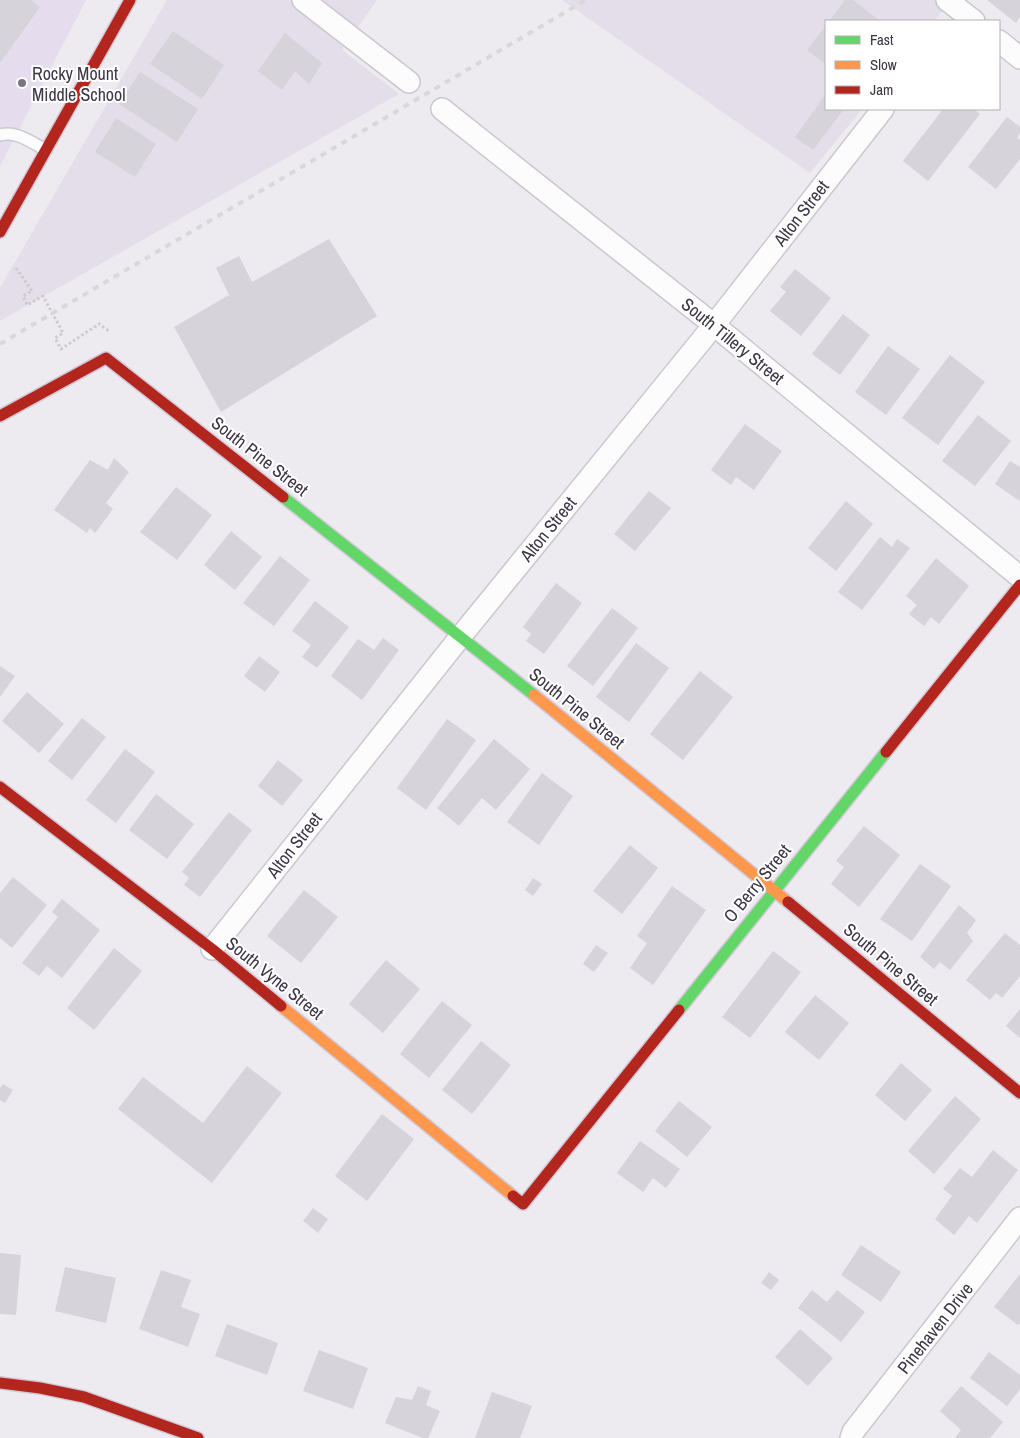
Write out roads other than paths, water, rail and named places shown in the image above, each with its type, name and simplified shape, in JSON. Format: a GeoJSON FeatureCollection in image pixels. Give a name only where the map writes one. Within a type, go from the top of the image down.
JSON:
{"type":"FeatureCollection","features":[{"type":"Feature","properties":{"kind":"street"},"geometry":{"type":"LineString","coordinates":[[0,232],[130,0]]}},
{"type":"Feature","properties":{"kind":"street"},"geometry":{"type":"LineString","coordinates":[[303,0],[409,82]]}},
{"type":"Feature","properties":{"kind":"street"},"geometry":{"type":"LineString","coordinates":[[1000,42],[1020,58]]}},
{"type":"Feature","properties":{"kind":"street","name":"South Tillery Street"},"geometry":{"type":"LineString","coordinates":[[442,109],[714,325],[1020,577]]}},
{"type":"Feature","properties":{"kind":"street","name":"Alton Street"},"geometry":{"type":"LineString","coordinates":[[212,949],[460,636],[714,325],[882,110]]}},
{"type":"Feature","properties":{"kind":"street","name":"South Pine Street"},"geometry":{"type":"LineString","coordinates":[[0,416],[106,358],[460,636],[774,890],[1020,1093]]}},
{"type":"Feature","properties":{"kind":"street","name":"O Berry Street"},"geometry":{"type":"LineString","coordinates":[[523,1204],[1020,585]]}},
{"type":"Feature","properties":{"kind":"street","name":"South Vyne Street"},"geometry":{"type":"LineString","coordinates":[[0,786],[212,949],[523,1204]]}},
{"type":"Feature","properties":{"kind":"street","name":"Pinehaven Drive"},"geometry":{"type":"LineString","coordinates":[[851,1438],[1020,1218]]}},
{"type":"Feature","properties":{"kind":"street"},"geometry":{"type":"LineString","coordinates":[[0,1383],[40,1388],[84,1397],[198,1438]]}},
{"type":"Feature","properties":{"kind":"lane"},"geometry":{"type":"LineString","coordinates":[[0,135],[5,133],[16,134],[46,150]]}},
{"type":"Feature","properties":{"kind":"railway"},"geometry":{"type":"LineString","coordinates":[[0,344],[586,0]]}},
{"type":"Feature","properties":{"kind":"place","name":"Rocky Mount Middle School"},"geometry":{"type":"Point","coordinates":[22,83]}}]}
